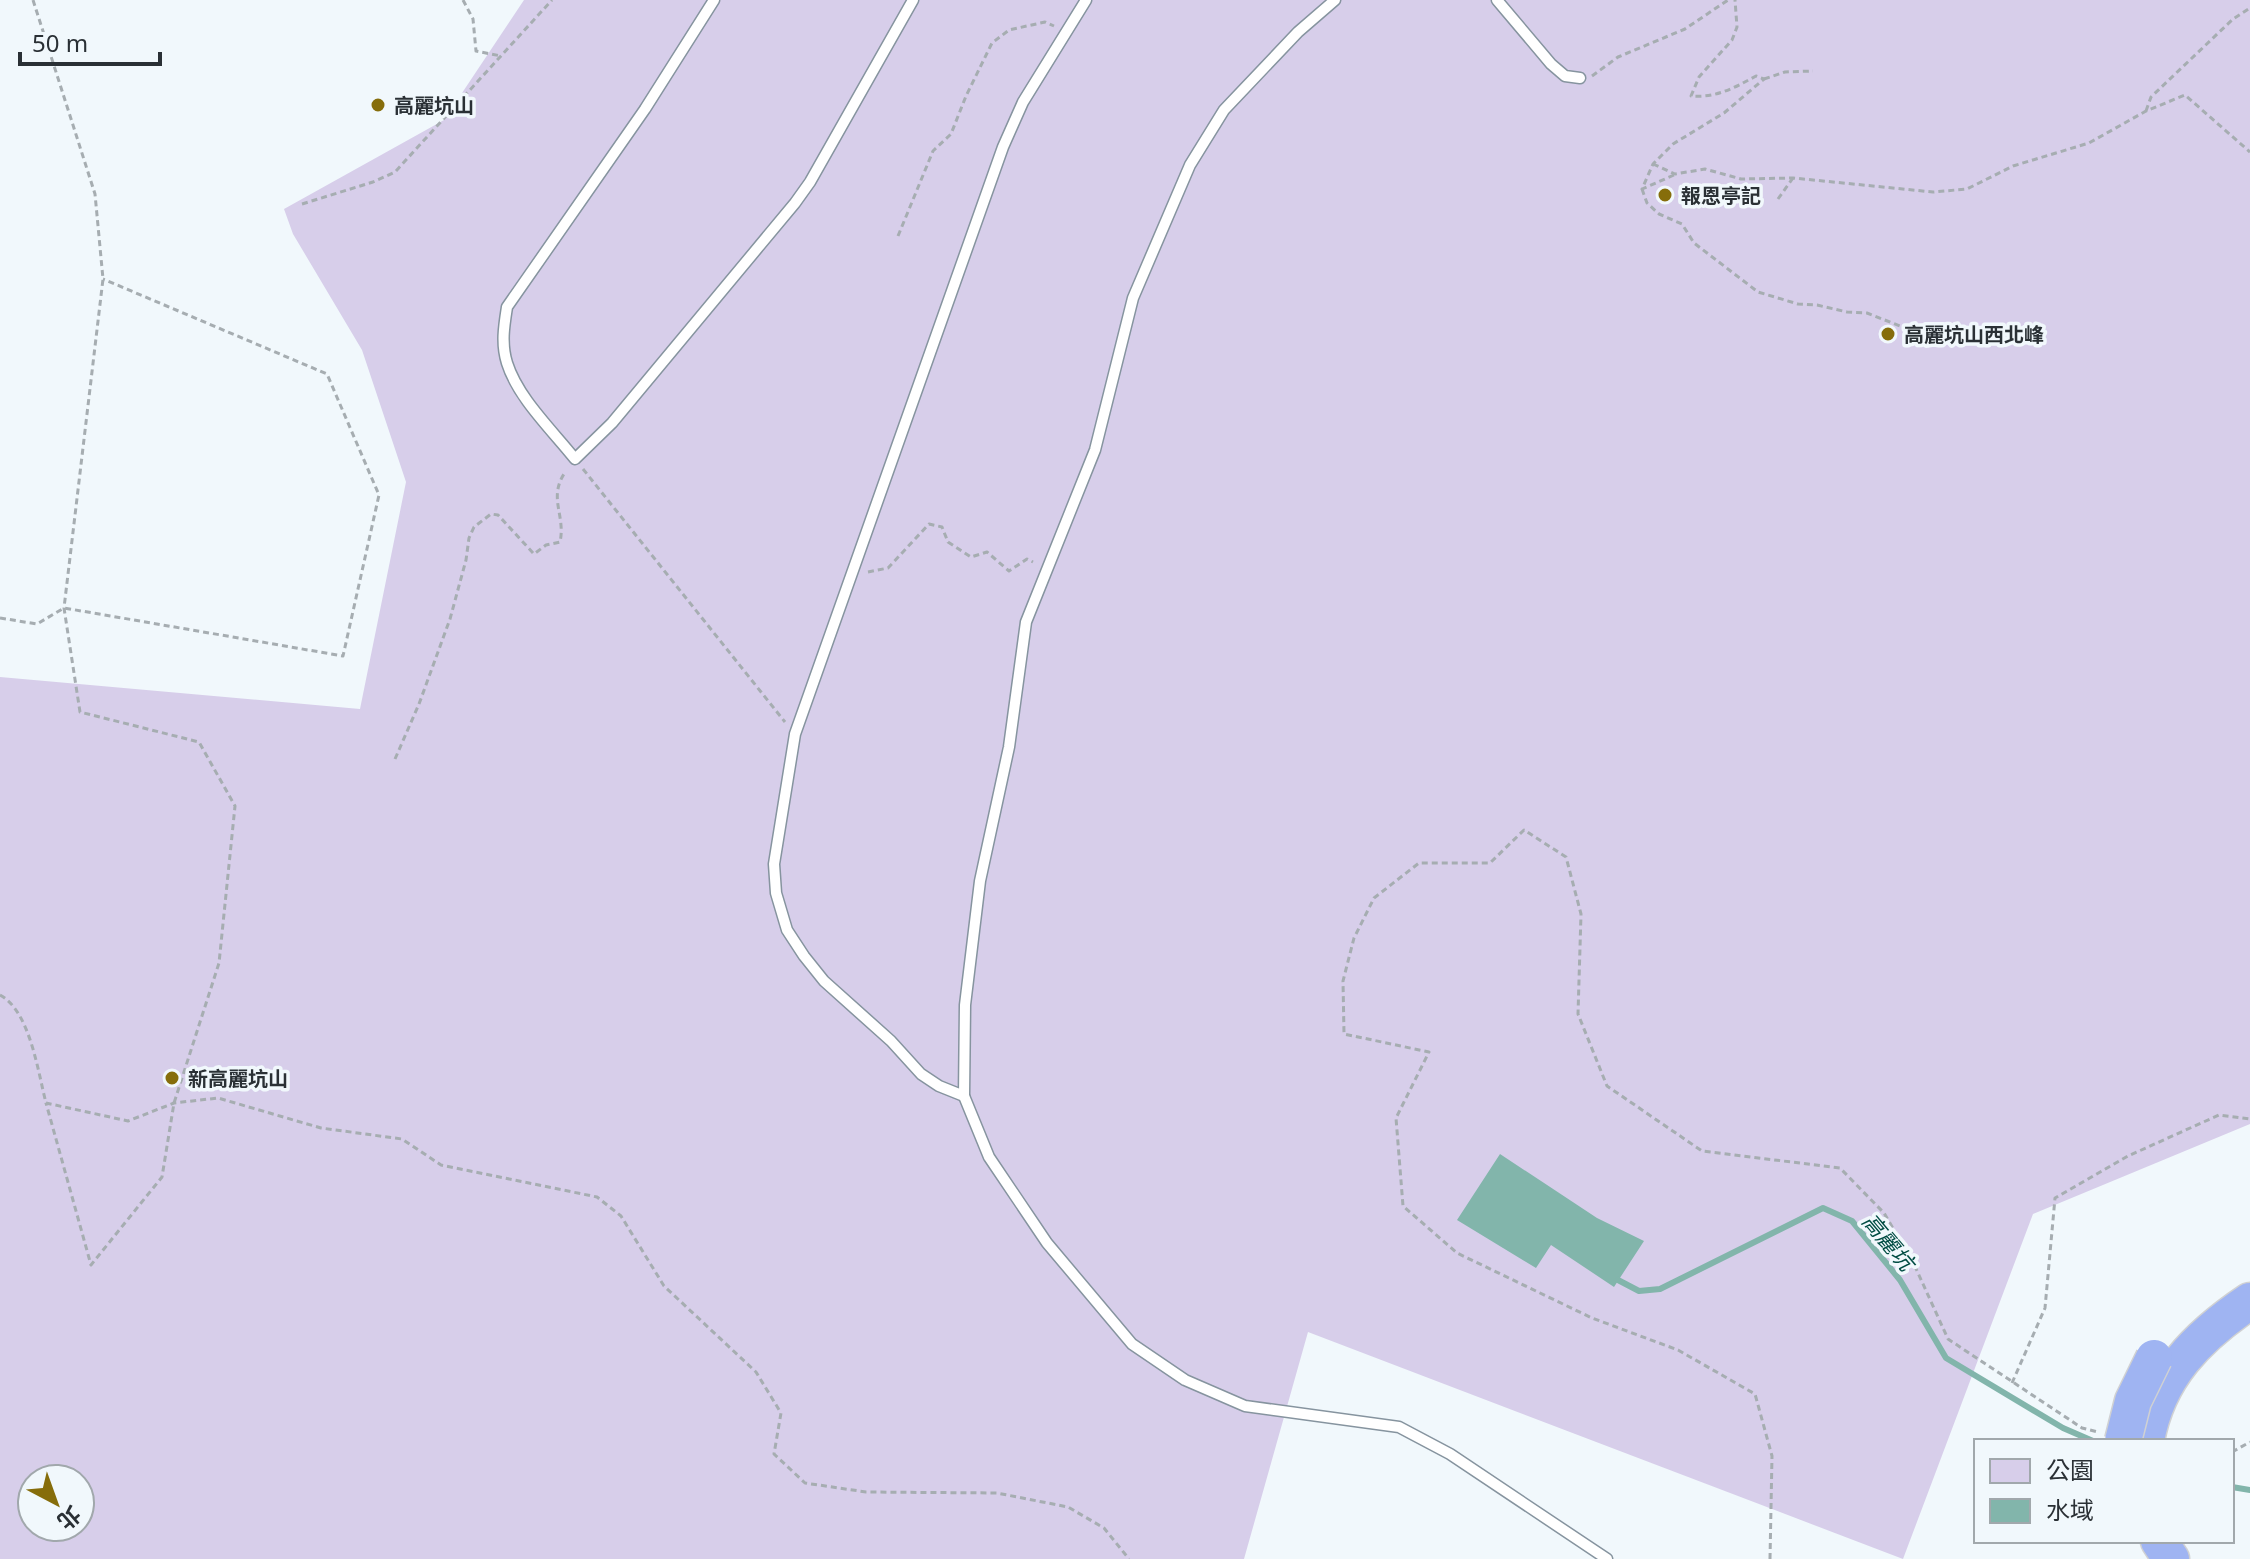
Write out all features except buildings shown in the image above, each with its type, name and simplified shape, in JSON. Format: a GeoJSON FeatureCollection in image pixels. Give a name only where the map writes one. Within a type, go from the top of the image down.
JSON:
{"type":"FeatureCollection","features":[{"type":"Feature","properties":{"kind":"highway"},"geometry":{"type":"LineString","coordinates":[[2115,1438],[2133,1401],[2162,1366],[2192,1313],[2250,1276]]}},
{"type":"Feature","properties":{"kind":"highway"},"geometry":{"type":"LineString","coordinates":[[2147,1439],[2162,1366],[2250,1301]]}},
{"type":"Feature","properties":{"kind":"lane"},"geometry":{"type":"LineString","coordinates":[[714,0],[645,109],[507,307],[503,334],[507,363],[524,395],[575,459],[612,423],[795,203],[810,182],[913,0]]}},
{"type":"Feature","properties":{"kind":"lane"},"geometry":{"type":"LineString","coordinates":[[964,1096],[939,1086],[921,1074],[891,1041],[824,981],[787,930],[776,893],[774,864],[795,734],[1003,147],[1023,102],[1086,0]]}},
{"type":"Feature","properties":{"kind":"lane"},"geometry":{"type":"LineString","coordinates":[[1335,0],[1298,32],[1224,110],[1190,165],[1133,298],[1095,450],[1026,622],[1009,747],[980,881],[965,1005],[964,1096],[989,1157],[1047,1243],[1132,1344],[1185,1380],[1245,1406],[1399,1427],[1450,1454],[1607,1559]]}},
{"type":"Feature","properties":{"kind":"lane"},"geometry":{"type":"LineString","coordinates":[[1497,0],[1551,64],[1565,76],[1580,78]]}},
{"type":"Feature","properties":{"kind":"path"},"geometry":{"type":"LineString","coordinates":[[0,995],[9,1000],[26,1027],[91,1265],[162,1177],[174,1103],[219,963],[235,806],[199,742],[80,712],[64,608],[103,279],[95,194],[33,0]]}},
{"type":"Feature","properties":{"kind":"path"},"geometry":{"type":"LineString","coordinates":[[463,0],[473,19],[476,51],[501,56]]}},
{"type":"Feature","properties":{"kind":"path"},"geometry":{"type":"LineString","coordinates":[[302,204],[395,172],[552,0]]}},
{"type":"Feature","properties":{"kind":"path"},"geometry":{"type":"LineString","coordinates":[[1580,78],[1589,77],[1618,57],[1685,29],[1728,0]]}},
{"type":"Feature","properties":{"kind":"path"},"geometry":{"type":"LineString","coordinates":[[1735,0],[1737,27],[1732,40],[1699,77],[1691,96],[1707,97],[1728,91],[1756,76],[1764,79]]}},
{"type":"Feature","properties":{"kind":"path"},"geometry":{"type":"LineString","coordinates":[[2146,111],[2151,97],[2233,19],[2250,8]]}},
{"type":"Feature","properties":{"kind":"path"},"geometry":{"type":"LineString","coordinates":[[898,236],[933,151],[951,134],[992,43],[1009,30],[1045,22],[1065,30]]}},
{"type":"Feature","properties":{"kind":"path"},"geometry":{"type":"LineString","coordinates":[[1813,71],[1785,72],[1764,79],[1724,113],[1673,144],[1653,164],[1642,189],[1647,203],[1659,214],[1682,224],[1694,243],[1758,292],[1798,304],[1867,313],[1900,326],[1926,325]]}},
{"type":"Feature","properties":{"kind":"path"},"geometry":{"type":"LineString","coordinates":[[1642,189],[1675,174],[1705,169],[1741,179],[1793,178],[1933,192],[1967,189],[2013,166],[2089,143],[2146,111],[2185,95],[2250,152]]}},
{"type":"Feature","properties":{"kind":"path"},"geometry":{"type":"LineString","coordinates":[[1653,164],[1675,174]]}},
{"type":"Feature","properties":{"kind":"path"},"geometry":{"type":"LineString","coordinates":[[1778,199],[1793,178]]}},
{"type":"Feature","properties":{"kind":"path"},"geometry":{"type":"LineString","coordinates":[[0,618],[37,624],[64,608],[343,656],[379,495],[327,374],[103,279]]}},
{"type":"Feature","properties":{"kind":"path"},"geometry":{"type":"LineString","coordinates":[[395,759],[450,619],[474,527],[491,514],[498,515],[534,554],[546,545],[560,542],[562,531],[556,496],[562,477],[575,459],[795,734]]}},
{"type":"Feature","properties":{"kind":"path"},"geometry":{"type":"LineString","coordinates":[[851,576],[888,568],[929,524],[942,527],[948,542],[971,557],[987,552],[1009,571],[1027,559],[1047,570]]}},
{"type":"Feature","properties":{"kind":"path"},"geometry":{"type":"LineString","coordinates":[[1770,1559],[1772,1456],[1755,1394],[1678,1350],[1592,1318],[1457,1253],[1403,1206],[1396,1118],[1429,1052],[1344,1034],[1343,981],[1354,938],[1374,898],[1419,863],[1490,863],[1524,830],[1566,857],[1581,914],[1578,1014],[1607,1086],[1702,1151],[1840,1168],[1884,1213],[1913,1262],[1948,1339],[2082,1428],[2115,1438]]}},
{"type":"Feature","properties":{"kind":"path"},"geometry":{"type":"LineString","coordinates":[[46,1103],[128,1121],[174,1103],[218,1098],[321,1128],[402,1139],[441,1165],[597,1197],[621,1216],[664,1286],[756,1372],[781,1413],[774,1454],[805,1483],[866,1492],[997,1493],[1068,1507],[1104,1528],[1129,1559]]}},
{"type":"Feature","properties":{"kind":"path"},"geometry":{"type":"LineString","coordinates":[[2012,1383],[2045,1308],[2055,1198],[2128,1156],[2219,1115],[2250,1119]]}},
{"type":"Feature","properties":{"kind":"green space"},"geometry":{"type":"Polygon","coordinates":[[[524,0],[2250,0],[2250,1124],[2033,1214],[1903,1559],[1308,1332],[1244,1559],[0,1559],[0,677],[360,709],[406,482],[362,350],[293,234],[284,209],[444,120],[524,0]]]}},
{"type":"Feature","properties":{"kind":"water"},"geometry":{"type":"Polygon","coordinates":[[[1500,1154],[1597,1218],[1644,1241],[1614,1287],[1551,1245],[1536,1268],[1457,1220],[1500,1154]]]}},
{"type":"Feature","properties":{"kind":"waterway","name":"高麗坑"},"geometry":{"type":"LineString","coordinates":[[1618,1280],[1639,1291],[1660,1289],[1823,1208],[1852,1221],[1900,1280],[1946,1358],[2063,1428],[2088,1439]]}},
{"type":"Feature","properties":{"kind":"waterway","name":"高麗坑"},"geometry":{"type":"LineString","coordinates":[[2234,1487],[2250,1490]]}},
{"type":"Feature","properties":{"kind":"place","name":"高麗坑山"},"geometry":{"type":"Point","coordinates":[378,105]}},
{"type":"Feature","properties":{"kind":"place","name":"報恩亭記"},"geometry":{"type":"Point","coordinates":[1665,195]}},
{"type":"Feature","properties":{"kind":"place","name":"高麗坑山西北峰"},"geometry":{"type":"Point","coordinates":[1888,334]}},
{"type":"Feature","properties":{"kind":"place","name":"新高麗坑山"},"geometry":{"type":"Point","coordinates":[172,1078]}}]}
